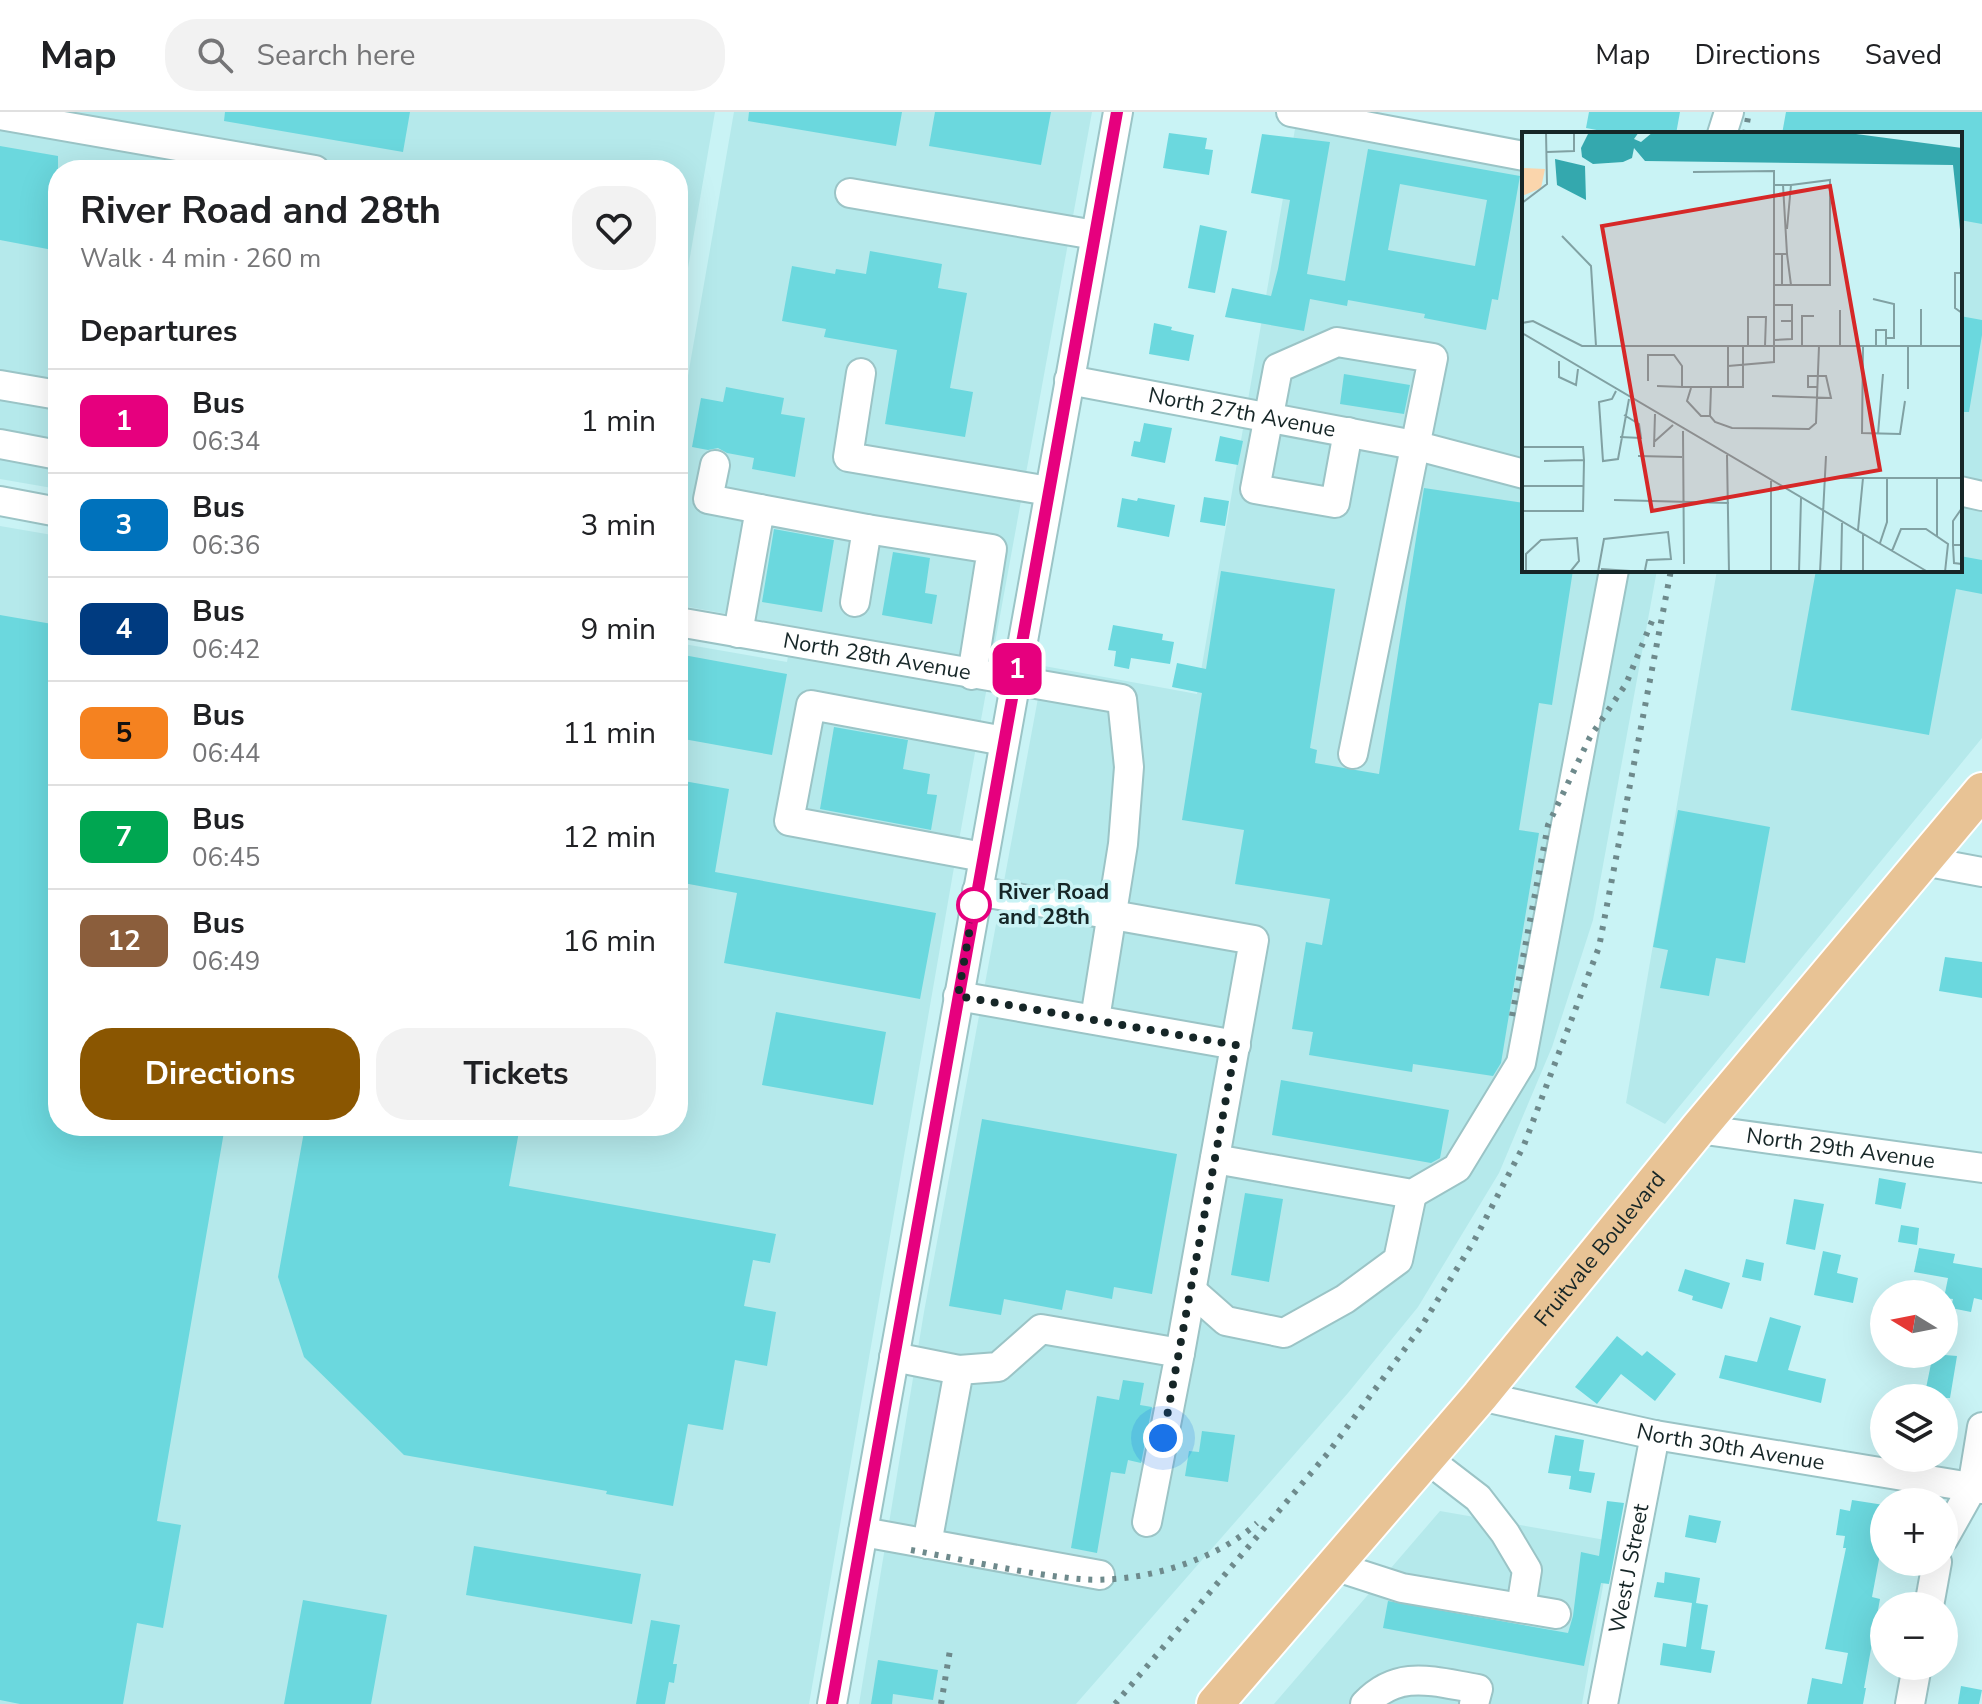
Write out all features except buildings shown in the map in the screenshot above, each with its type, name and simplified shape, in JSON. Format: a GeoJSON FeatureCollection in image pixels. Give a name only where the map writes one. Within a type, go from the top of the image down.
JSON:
{"type":"FeatureCollection","features":[{"type":"Feature","properties":{"kind":"main road","name":"Fruitvale Boulevard"},"geometry":{"type":"LineString","coordinates":[[1215,1704],[1480,1396],[1698,1129],[1982,791]]}},
{"type":"Feature","properties":{"kind":"street"},"geometry":{"type":"LineString","coordinates":[[832,1704],[1118,112]]}},
{"type":"Feature","properties":{"kind":"street"},"geometry":{"type":"LineString","coordinates":[[1291,112],[1522,156]]}},
{"type":"Feature","properties":{"kind":"street"},"geometry":{"type":"LineString","coordinates":[[1723,132],[1729,112]]}},
{"type":"Feature","properties":{"kind":"street"},"geometry":{"type":"LineString","coordinates":[[0,115],[258,160]]}},
{"type":"Feature","properties":{"kind":"street"},"geometry":{"type":"LineString","coordinates":[[850,193],[1095,235]]}},
{"type":"Feature","properties":{"kind":"street"},"geometry":{"type":"LineString","coordinates":[[1348,432],[1335,503],[1255,489],[1278,368],[1337,342],[1433,358],[1353,754]]}},
{"type":"Feature","properties":{"kind":"street"},"geometry":{"type":"LineString","coordinates":[[861,373],[848,457],[1049,491]]}},
{"type":"Feature","properties":{"kind":"street","name":"North 27th Avenue"},"geometry":{"type":"LineString","coordinates":[[1069,380],[1414,445],[1522,473]]}},
{"type":"Feature","properties":{"kind":"street"},"geometry":{"type":"LineString","coordinates":[[0,385],[48,393]]}},
{"type":"Feature","properties":{"kind":"street"},"geometry":{"type":"LineString","coordinates":[[0,444],[48,453]]}},
{"type":"Feature","properties":{"kind":"street"},"geometry":{"type":"LineString","coordinates":[[715,465],[708,499],[867,529],[1037,556]]}},
{"type":"Feature","properties":{"kind":"street"},"geometry":{"type":"LineString","coordinates":[[1962,491],[1982,496]]}},
{"type":"Feature","properties":{"kind":"street"},"geometry":{"type":"LineString","coordinates":[[0,501],[48,510]]}},
{"type":"Feature","properties":{"kind":"street"},"geometry":{"type":"LineString","coordinates":[[738,633],[760,509]]}},
{"type":"Feature","properties":{"kind":"street"},"geometry":{"type":"LineString","coordinates":[[855,602],[867,529]]}},
{"type":"Feature","properties":{"kind":"street"},"geometry":{"type":"LineString","coordinates":[[972,675],[992,549]]}},
{"type":"Feature","properties":{"kind":"street"},"geometry":{"type":"LineString","coordinates":[[1215,1159],[1412,1194],[1457,1168],[1521,1063],[1614,572]]}},
{"type":"Feature","properties":{"kind":"street","name":"North 28th Avenue"},"geometry":{"type":"LineString","coordinates":[[688,624],[1122,699],[1129,767],[1113,914]]}},
{"type":"Feature","properties":{"kind":"street"},"geometry":{"type":"LineString","coordinates":[[983,857],[789,821],[811,705],[1004,741]]}},
{"type":"Feature","properties":{"kind":"street"},"geometry":{"type":"LineString","coordinates":[[1923,861],[1982,872]]}},
{"type":"Feature","properties":{"kind":"street"},"geometry":{"type":"LineString","coordinates":[[977,891],[1254,940],[1192,1291],[1147,1522]]}},
{"type":"Feature","properties":{"kind":"street"},"geometry":{"type":"LineString","coordinates":[[1095,1019],[1113,914]]}},
{"type":"Feature","properties":{"kind":"street"},"geometry":{"type":"LineString","coordinates":[[958,996],[1236,1045]]}},
{"type":"Feature","properties":{"kind":"street","name":"North 29th Avenue"},"geometry":{"type":"LineString","coordinates":[[1698,1129],[1982,1168]]}},
{"type":"Feature","properties":{"kind":"street"},"geometry":{"type":"LineString","coordinates":[[1192,1291],[1226,1321],[1284,1333],[1345,1299],[1398,1260],[1412,1194]]}},
{"type":"Feature","properties":{"kind":"street"},"geometry":{"type":"LineString","coordinates":[[894,1357],[959,1370],[998,1367],[1041,1329],[1180,1353]]}},
{"type":"Feature","properties":{"kind":"street"},"geometry":{"type":"LineString","coordinates":[[927,1544],[959,1370]]}},
{"type":"Feature","properties":{"kind":"street","name":"North 30th Avenue"},"geometry":{"type":"LineString","coordinates":[[1480,1396],[1655,1435],[1977,1488]]}},
{"type":"Feature","properties":{"kind":"street"},"geometry":{"type":"LineString","coordinates":[[1958,1517],[1977,1488],[1982,1427]]}},
{"type":"Feature","properties":{"kind":"street","name":"West J Street"},"geometry":{"type":"LineString","coordinates":[[1603,1704],[1655,1435]]}},
{"type":"Feature","properties":{"kind":"street"},"geometry":{"type":"LineString","coordinates":[[1426,1458],[1478,1498],[1505,1533],[1527,1570],[1521,1608]]}},
{"type":"Feature","properties":{"kind":"street"},"geometry":{"type":"LineString","coordinates":[[863,1532],[1100,1575]]}},
{"type":"Feature","properties":{"kind":"street"},"geometry":{"type":"LineString","coordinates":[[1334,1566],[1402,1588],[1556,1614]]}},
{"type":"Feature","properties":{"kind":"street"},"geometry":{"type":"LineString","coordinates":[[1365,1704],[1378,1690],[1408,1679],[1478,1689],[1474,1704]]}},
{"type":"Feature","properties":{"kind":"street"},"geometry":{"type":"LineString","coordinates":[[1910,1704],[1914,1680]]}},
{"type":"Feature","properties":{"kind":"shaded area"},"geometry":{"type":"Polygon","coordinates":[[[0,112],[715,112],[688,268],[688,160],[48,160],[48,487],[0,479],[0,112]]]}},
{"type":"Feature","properties":{"kind":"shaded area"},"geometry":{"type":"Polygon","coordinates":[[[734,112],[1092,112],[953,873],[809,1704],[0,1704],[0,526],[48,534],[48,1136],[688,1136],[688,645],[787,662],[793,626],[688,607],[688,376],[734,112]]]}},
{"type":"Feature","properties":{"kind":"shaded area"},"geometry":{"type":"Polygon","coordinates":[[[1982,112],[1982,738],[1665,1124],[1626,1103],[1717,572],[1962,572],[1962,132],[1982,112]]]}},
{"type":"Feature","properties":{"kind":"shaded area"},"geometry":{"type":"Polygon","coordinates":[[[1295,129],[1522,168],[1522,572],[1657,572],[1593,920],[1552,1047],[1499,1173],[1418,1307],[1348,1393],[1076,1704],[859,1704],[924,1312],[1044,666],[1197,694],[1295,129]]]}},
{"type":"Feature","properties":{"kind":"shaded area"},"geometry":{"type":"Polygon","coordinates":[[[1440,1511],[1611,1541],[1582,1704],[1274,1704],[1440,1511]]]}},
{"type":"Feature","properties":{"kind":"railway"},"geometry":{"type":"LineString","coordinates":[[1745,132],[1749,112]]}},
{"type":"Feature","properties":{"kind":"railway"},"geometry":{"type":"LineString","coordinates":[[1115,1704],[1328,1453],[1421,1327],[1474,1241],[1524,1145],[1599,947],[1671,572]]}},
{"type":"Feature","properties":{"kind":"railway"},"geometry":{"type":"LineString","coordinates":[[1512,1016],[1548,825],[1590,737],[1626,684],[1652,621]]}},
{"type":"Feature","properties":{"kind":"railway"},"geometry":{"type":"LineString","coordinates":[[911,1550],[1059,1577],[1102,1580],[1174,1568],[1220,1549],[1257,1523]]}},
{"type":"Feature","properties":{"kind":"railway"},"geometry":{"type":"LineString","coordinates":[[941,1704],[950,1650]]}},
{"type":"Feature","properties":{"kind":"bus line","name":"1"},"geometry":{"type":"LineString","coordinates":[[832,1704],[1117,112]]}},
{"type":"Feature","properties":{"kind":"place","name":"River Road and 28th"},"geometry":{"type":"Point","coordinates":[974,905]}},
{"type":"Feature","properties":{"kind":"route"},"geometry":{"type":"LineString","coordinates":[[974,905],[958,996],[1236,1045],[1163,1438]]}}]}
